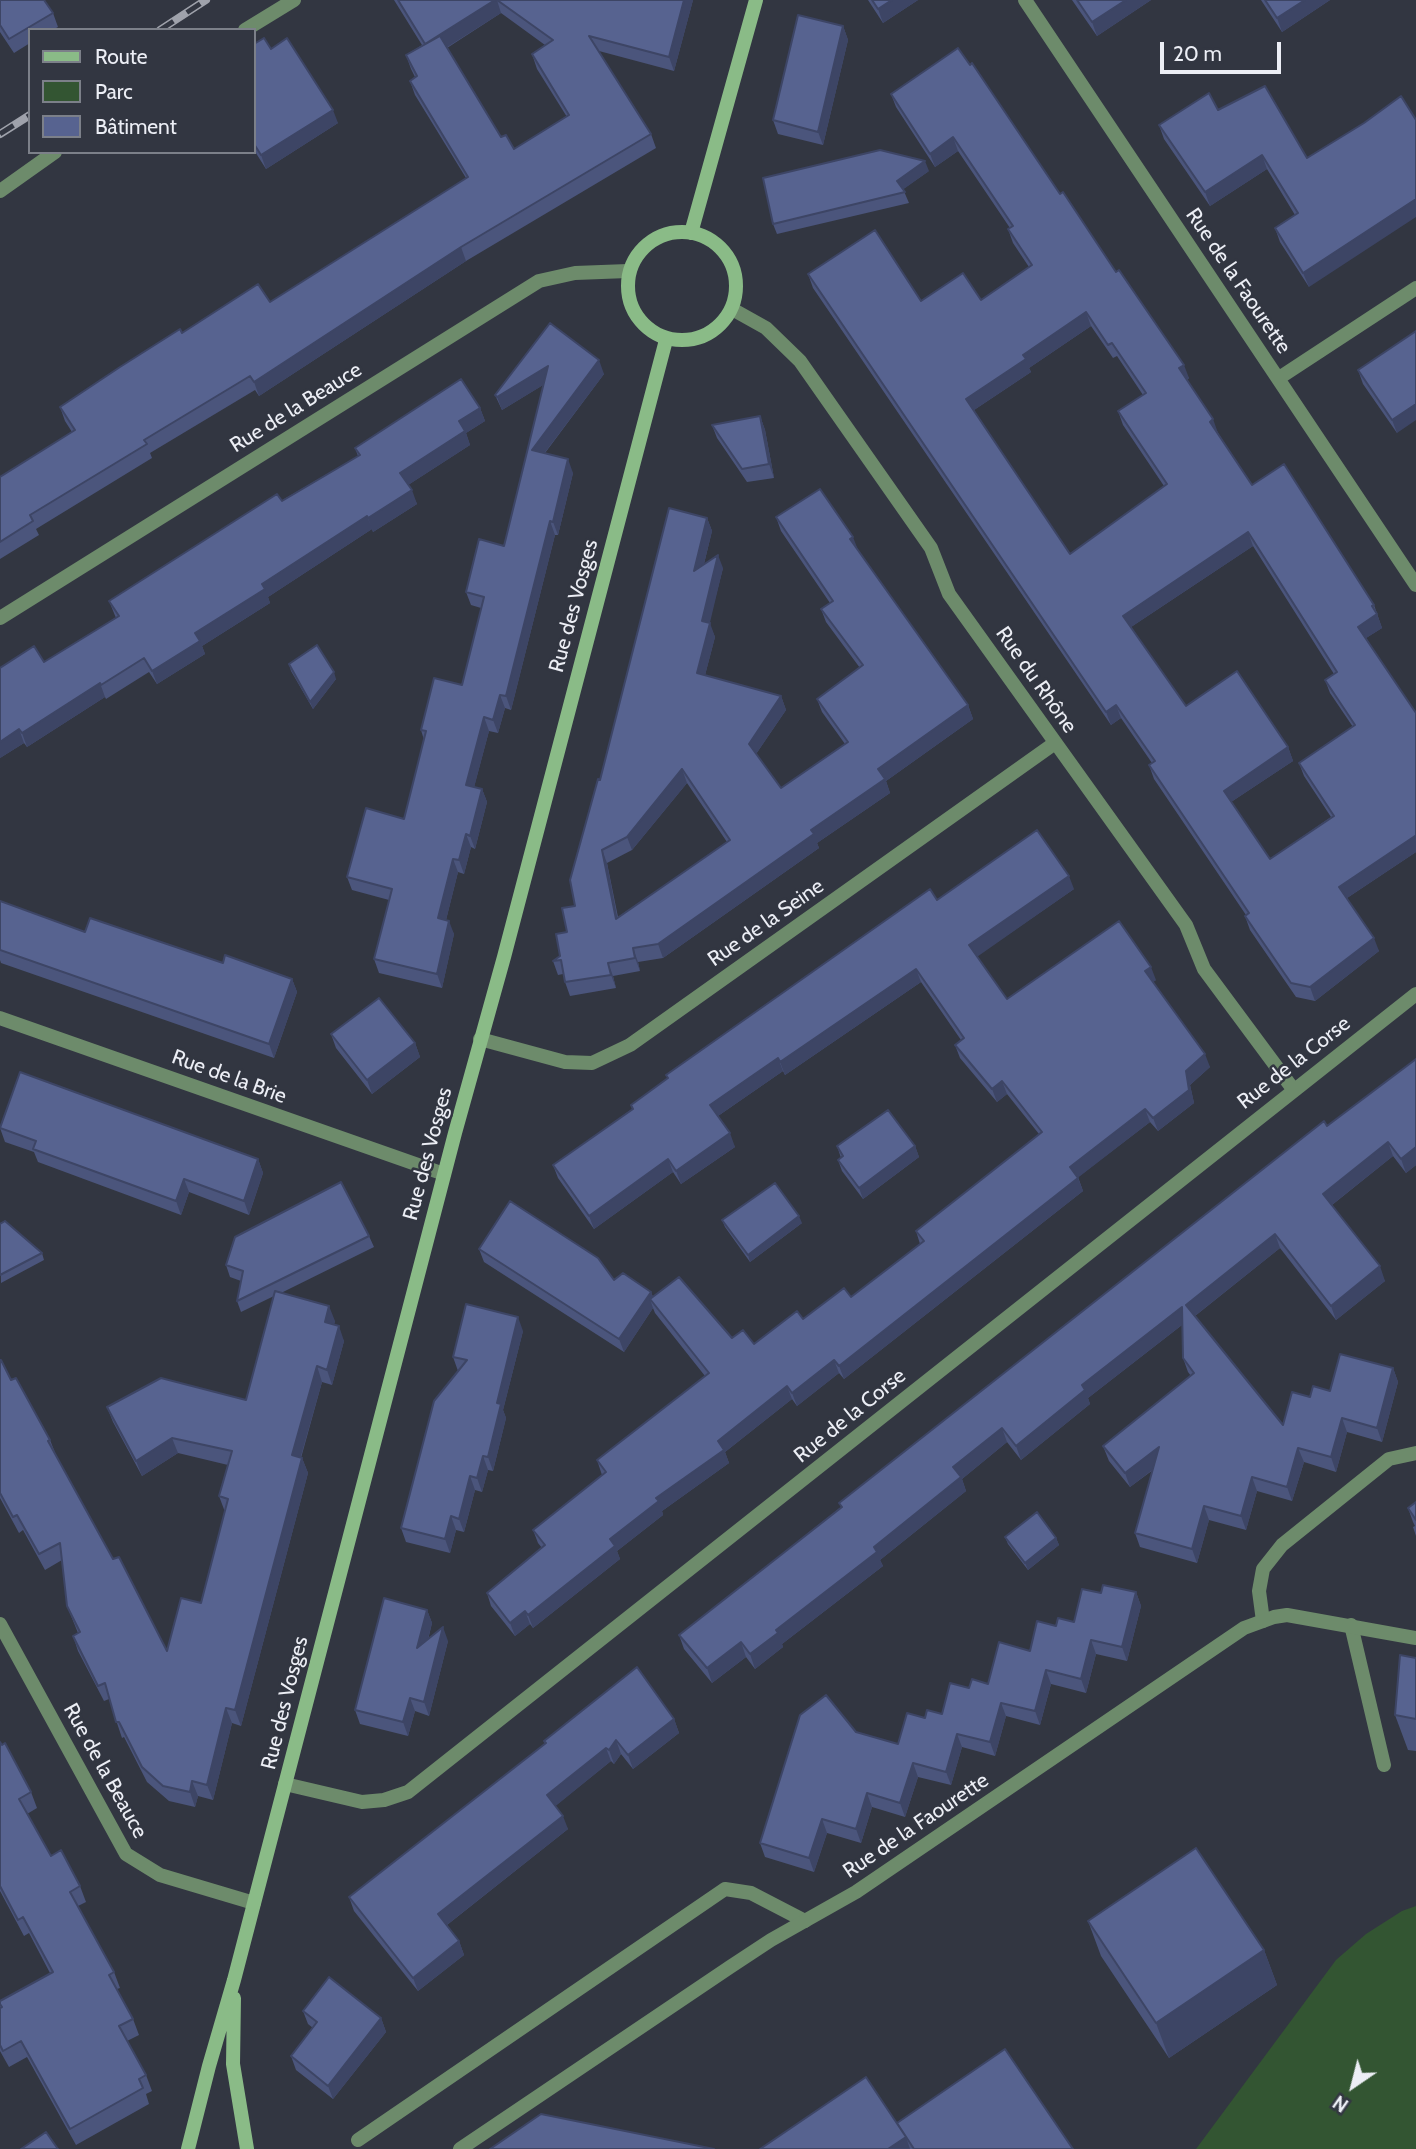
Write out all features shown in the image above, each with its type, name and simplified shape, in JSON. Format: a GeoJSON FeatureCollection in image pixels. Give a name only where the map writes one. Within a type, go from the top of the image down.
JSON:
{"type":"FeatureCollection","features":[{"type":"Feature","properties":{"kind":"street"},"geometry":{"type":"LineString","coordinates":[[248,28],[294,0]]}},
{"type":"Feature","properties":{"kind":"street"},"geometry":{"type":"LineString","coordinates":[[691,233],[756,0]]}},
{"type":"Feature","properties":{"kind":"street","name":"Rue de la Faourette"},"geometry":{"type":"LineString","coordinates":[[1025,0],[1416,585]]}},
{"type":"Feature","properties":{"kind":"street"},"geometry":{"type":"LineString","coordinates":[[0,191],[52,154]]}},
{"type":"Feature","properties":{"kind":"street"},"geometry":{"type":"LineString","coordinates":[[672,232],[691,233],[703,236],[719,246],[731,262],[737,290],[732,309],[716,329],[695,340],[666,340],[652,333],[638,320],[627,294],[628,271],[640,249],[663,235],[672,232]]}},
{"type":"Feature","properties":{"kind":"street","name":"Rue de la Beauce"},"geometry":{"type":"LineString","coordinates":[[0,618],[539,281],[575,273],[628,271]]}},
{"type":"Feature","properties":{"kind":"street"},"geometry":{"type":"LineString","coordinates":[[1279,378],[1416,288]]}},
{"type":"Feature","properties":{"kind":"street","name":"Rue du Rhône"},"geometry":{"type":"LineString","coordinates":[[732,309],[766,328],[800,362],[931,548],[949,594],[1186,925],[1204,969],[1293,1090]]}},
{"type":"Feature","properties":{"kind":"street","name":"Rue des Vosges"},"geometry":{"type":"LineString","coordinates":[[188,2149],[666,340]]}},
{"type":"Feature","properties":{"kind":"street","name":"Rue de la Seine"},"geometry":{"type":"LineString","coordinates":[[480,1039],[565,1062],[592,1063],[630,1045],[1055,743]]}},
{"type":"Feature","properties":{"kind":"street","name":"Rue de la Corse"},"geometry":{"type":"LineString","coordinates":[[285,1784],[362,1802],[384,1801],[408,1792],[1416,994]]}},
{"type":"Feature","properties":{"kind":"street","name":"Rue de la Brie"},"geometry":{"type":"LineString","coordinates":[[0,1018],[444,1174]]}},
{"type":"Feature","properties":{"kind":"street"},"geometry":{"type":"LineString","coordinates":[[1263,1621],[1259,1591],[1263,1569],[1282,1545],[1389,1458],[1416,1453]]}},
{"type":"Feature","properties":{"kind":"street","name":"Rue de la Faourette"},"geometry":{"type":"LineString","coordinates":[[460,2149],[730,1967],[856,1892],[1244,1628],[1287,1615],[1416,1638]]}},
{"type":"Feature","properties":{"kind":"street","name":"Rue de la Beauce"},"geometry":{"type":"LineString","coordinates":[[0,1624],[126,1854],[160,1875],[254,1903]]}},
{"type":"Feature","properties":{"kind":"street"},"geometry":{"type":"LineString","coordinates":[[1351,1625],[1384,1765]]}},
{"type":"Feature","properties":{"kind":"street"},"geometry":{"type":"LineString","coordinates":[[358,2140],[724,1889],[751,1893],[805,1921]]}},
{"type":"Feature","properties":{"kind":"street","name":"Rue des Vosges"},"geometry":{"type":"LineString","coordinates":[[234,1980],[233,2064],[247,2149]]}},
{"type":"Feature","properties":{"kind":"green space"},"geometry":{"type":"Polygon","coordinates":[[[1416,1906],[1416,2149],[1196,2149],[1336,1960],[1366,1934],[1402,1911],[1416,1906]]]}},
{"type":"Feature","properties":{"kind":"building"},"geometry":{"type":"Polygon","coordinates":[[[0,0],[44,0],[53,13],[9,39],[0,25],[0,0]]]}},
{"type":"Feature","properties":{"kind":"building"},"geometry":{"type":"Polygon","coordinates":[[[398,0],[495,0],[425,44],[398,0]]]}},
{"type":"Feature","properties":{"kind":"building"},"geometry":{"type":"Polygon","coordinates":[[[497,0],[684,0],[669,57],[589,36],[651,134],[461,247],[254,382],[250,376],[144,440],[147,444],[30,515],[33,521],[0,542],[0,477],[75,430],[60,407],[180,329],[182,333],[258,284],[270,302],[468,177],[410,81],[417,76],[406,55],[440,36],[501,137],[506,135],[514,149],[569,115],[532,54],[553,40],[497,0]]]}},
{"type":"Feature","properties":{"kind":"building"},"geometry":{"type":"Polygon","coordinates":[[[872,0],[892,0],[878,9],[872,0]]]}},
{"type":"Feature","properties":{"kind":"building"},"geometry":{"type":"Polygon","coordinates":[[[1077,0],[1126,0],[1092,22],[1077,0]]]}},
{"type":"Feature","properties":{"kind":"building"},"geometry":{"type":"Polygon","coordinates":[[[1265,0],[1305,0],[1277,18],[1265,0]]]}},
{"type":"Feature","properties":{"kind":"building"},"geometry":{"type":"Polygon","coordinates":[[[798,15],[843,26],[818,132],[773,120],[798,15]]]}},
{"type":"Feature","properties":{"kind":"building"},"geometry":{"type":"Polygon","coordinates":[[[264,38],[271,49],[287,38],[333,110],[261,155],[256,147],[256,43],[264,38]]]}},
{"type":"Feature","properties":{"kind":"building"},"geometry":{"type":"Polygon","coordinates":[[[958,48],[970,65],[972,63],[1060,194],[1063,192],[1116,272],[1119,270],[1184,365],[1179,368],[1213,419],[1210,422],[1252,485],[1284,464],[1374,605],[1372,606],[1377,614],[1358,627],[1416,713],[1416,839],[1415,836],[1339,887],[1374,938],[1310,987],[1291,983],[1245,916],[1249,913],[1149,765],[1155,761],[1116,705],[1106,712],[808,274],[875,230],[921,301],[963,273],[981,300],[1032,265],[1008,229],[1013,226],[953,137],[930,154],[891,94],[958,48]],[[1086,312],[1023,355],[1026,359],[966,399],[1070,554],[1167,484],[1118,411],[1146,393],[1112,343],[1108,345],[1086,312]],[[1248,532],[1123,616],[1186,706],[1237,671],[1288,747],[1224,791],[1270,859],[1334,816],[1299,763],[1355,725],[1325,680],[1337,672],[1248,532]]]}},
{"type":"Feature","properties":{"kind":"building"},"geometry":{"type":"Polygon","coordinates":[[[1265,86],[1307,158],[1364,123],[1401,96],[1416,120],[1416,199],[1303,273],[1275,228],[1298,213],[1262,155],[1205,192],[1159,125],[1209,93],[1218,110],[1265,86]]]}},
{"type":"Feature","properties":{"kind":"building"},"geometry":{"type":"Polygon","coordinates":[[[880,150],[925,161],[897,181],[905,192],[773,224],[763,178],[880,150]]]}},
{"type":"Feature","properties":{"kind":"building"},"geometry":{"type":"Polygon","coordinates":[[[550,323],[599,360],[532,450],[568,459],[506,696],[500,695],[493,720],[484,717],[466,785],[482,789],[470,836],[466,834],[459,860],[453,859],[438,918],[449,921],[437,974],[374,959],[392,889],[347,877],[366,808],[404,819],[426,731],[421,730],[434,678],[462,685],[484,597],[466,592],[479,539],[504,546],[548,366],[497,397],[495,395],[550,323]]]}},
{"type":"Feature","properties":{"kind":"building"},"geometry":{"type":"Polygon","coordinates":[[[1416,331],[1416,404],[1392,420],[1358,370],[1416,331]]]}},
{"type":"Feature","properties":{"kind":"building"},"geometry":{"type":"Polygon","coordinates":[[[461,379],[480,408],[459,421],[465,431],[400,473],[412,490],[262,584],[265,589],[195,633],[200,641],[152,671],[144,658],[22,733],[19,729],[0,742],[0,668],[34,646],[44,662],[119,616],[109,601],[277,494],[282,501],[360,455],[355,448],[461,379]]]}},
{"type":"Feature","properties":{"kind":"building"},"geometry":{"type":"Polygon","coordinates":[[[760,416],[769,464],[742,469],[712,425],[760,416]]]}},
{"type":"Feature","properties":{"kind":"building"},"geometry":{"type":"Polygon","coordinates":[[[820,489],[853,537],[850,539],[968,705],[878,769],[885,779],[811,830],[814,834],[658,944],[633,948],[635,958],[608,963],[611,975],[565,982],[561,960],[553,961],[560,956],[556,934],[567,932],[562,908],[575,906],[570,880],[598,779],[600,780],[669,508],[707,518],[694,571],[718,555],[702,621],[710,623],[697,673],[781,696],[749,744],[781,788],[848,742],[817,699],[863,665],[821,609],[833,601],[776,517],[820,489]],[[682,769],[627,837],[602,850],[616,919],[730,840],[682,769]]]}},
{"type":"Feature","properties":{"kind":"building"},"geometry":{"type":"Polygon","coordinates":[[[317,645],[334,672],[310,702],[289,664],[317,645]]]}},
{"type":"Feature","properties":{"kind":"building"},"geometry":{"type":"Polygon","coordinates":[[[1037,830],[1069,876],[969,945],[1007,999],[1119,921],[1151,967],[1145,971],[1205,1054],[1186,1071],[1189,1090],[1153,1118],[1145,1109],[1070,1167],[1078,1178],[839,1366],[834,1360],[792,1393],[787,1386],[718,1441],[724,1450],[656,1498],[659,1501],[610,1539],[615,1546],[528,1615],[525,1611],[510,1623],[487,1593],[545,1545],[533,1530],[606,1472],[597,1460],[709,1373],[650,1299],[679,1277],[732,1338],[743,1330],[754,1344],[797,1311],[803,1319],[844,1288],[851,1297],[924,1241],[916,1231],[1042,1132],[1002,1081],[992,1089],[955,1045],[964,1038],[916,969],[780,1062],[778,1058],[710,1105],[730,1133],[676,1171],[668,1159],[589,1216],[553,1165],[633,1109],[631,1105],[668,1078],[666,1075],[930,889],[937,900],[1037,830]]]}},
{"type":"Feature","properties":{"kind":"building"},"geometry":{"type":"Polygon","coordinates":[[[0,901],[85,932],[90,918],[223,963],[225,955],[292,979],[269,1044],[0,950],[0,901]]]}},
{"type":"Feature","properties":{"kind":"building"},"geometry":{"type":"Polygon","coordinates":[[[379,998],[415,1043],[367,1080],[331,1034],[379,998]]]}},
{"type":"Feature","properties":{"kind":"building"},"geometry":{"type":"Polygon","coordinates":[[[1416,1059],[1416,1147],[1401,1159],[1388,1142],[1323,1194],[1380,1266],[1331,1306],[1275,1234],[1186,1305],[1283,1425],[1292,1392],[1310,1397],[1313,1386],[1330,1391],[1340,1354],[1393,1368],[1377,1428],[1342,1418],[1331,1457],[1298,1448],[1287,1487],[1252,1477],[1241,1516],[1204,1506],[1192,1549],[1135,1533],[1159,1447],[1125,1473],[1103,1446],[1194,1373],[1183,1358],[1182,1307],[1082,1385],[1085,1390],[1016,1446],[1002,1428],[953,1467],[961,1477],[874,1547],[877,1552],[776,1630],[778,1633],[750,1654],[741,1642],[707,1668],[679,1635],[842,1507],[839,1503],[1324,1121],[1327,1126],[1416,1059]]]}},
{"type":"Feature","properties":{"kind":"building"},"geometry":{"type":"Polygon","coordinates":[[[20,1072],[258,1159],[244,1201],[184,1179],[176,1201],[33,1149],[36,1141],[0,1128],[20,1072]]]}},
{"type":"Feature","properties":{"kind":"building"},"geometry":{"type":"Polygon","coordinates":[[[888,1110],[915,1146],[859,1188],[838,1160],[843,1156],[837,1146],[888,1110]]]}},
{"type":"Feature","properties":{"kind":"building"},"geometry":{"type":"Polygon","coordinates":[[[341,1182],[369,1236],[237,1301],[243,1271],[226,1265],[235,1237],[341,1182]]]}},
{"type":"Feature","properties":{"kind":"building"},"geometry":{"type":"Polygon","coordinates":[[[775,1183],[799,1216],[748,1255],[722,1220],[775,1183]]]}},
{"type":"Feature","properties":{"kind":"building"},"geometry":{"type":"Polygon","coordinates":[[[510,1201],[598,1258],[614,1280],[623,1273],[651,1292],[619,1339],[479,1249],[510,1201]]]}},
{"type":"Feature","properties":{"kind":"building"},"geometry":{"type":"Polygon","coordinates":[[[5,1221],[42,1253],[0,1275],[0,1224],[5,1221]]]}},
{"type":"Feature","properties":{"kind":"building"},"geometry":{"type":"Polygon","coordinates":[[[275,1291],[329,1306],[325,1322],[339,1326],[327,1370],[317,1366],[292,1455],[302,1458],[235,1710],[226,1708],[207,1785],[192,1781],[190,1792],[163,1786],[142,1767],[119,1722],[116,1722],[105,1683],[98,1686],[73,1636],[80,1632],[67,1606],[60,1543],[39,1554],[17,1515],[13,1517],[0,1493],[0,1360],[11,1380],[16,1378],[113,1559],[119,1557],[167,1651],[181,1598],[201,1603],[228,1499],[219,1496],[232,1451],[172,1438],[136,1461],[107,1407],[161,1378],[246,1400],[275,1291]]]}},
{"type":"Feature","properties":{"kind":"building"},"geometry":{"type":"Polygon","coordinates":[[[466,1304],[518,1317],[497,1403],[501,1404],[488,1457],[483,1456],[477,1478],[470,1476],[459,1519],[451,1516],[445,1539],[401,1528],[434,1401],[467,1360],[453,1357],[466,1304]]]}},
{"type":"Feature","properties":{"kind":"building"},"geometry":{"type":"Polygon","coordinates":[[[1416,1502],[1416,1520],[1408,1508],[1416,1502]]]}},
{"type":"Feature","properties":{"kind":"building"},"geometry":{"type":"Polygon","coordinates":[[[1037,1512],[1056,1538],[1025,1563],[1005,1537],[1037,1512]]]}},
{"type":"Feature","properties":{"kind":"building"},"geometry":{"type":"Polygon","coordinates":[[[1103,1585],[1136,1592],[1122,1647],[1091,1640],[1081,1679],[1046,1670],[1035,1711],[1001,1703],[990,1742],[957,1734],[946,1772],[913,1763],[900,1803],[867,1793],[856,1829],[822,1819],[809,1858],[760,1843],[800,1715],[826,1695],[856,1732],[898,1744],[907,1713],[925,1718],[927,1710],[942,1714],[950,1683],[969,1688],[972,1679],[988,1684],[999,1642],[1030,1651],[1037,1621],[1056,1626],[1058,1618],[1074,1622],[1082,1589],[1101,1593],[1103,1585]]]}},
{"type":"Feature","properties":{"kind":"building"},"geometry":{"type":"Polygon","coordinates":[[[384,1598],[427,1610],[417,1648],[443,1627],[424,1702],[410,1698],[403,1722],[355,1710],[384,1598]]]}},
{"type":"Feature","properties":{"kind":"building"},"geometry":{"type":"Polygon","coordinates":[[[1400,1655],[1416,1658],[1416,1719],[1395,1715],[1400,1655]]]}},
{"type":"Feature","properties":{"kind":"building"},"geometry":{"type":"Polygon","coordinates":[[[637,1667],[674,1719],[628,1755],[616,1740],[609,1750],[606,1748],[547,1795],[563,1816],[438,1914],[459,1941],[413,1978],[349,1897],[546,1743],[544,1741],[637,1667]]]}},
{"type":"Feature","properties":{"kind":"building"},"geometry":{"type":"Polygon","coordinates":[[[0,1742],[2,1745],[5,1743],[31,1792],[19,1799],[51,1856],[61,1850],[80,1886],[70,1892],[114,1972],[109,1975],[133,2019],[119,2026],[146,2075],[139,2079],[143,2088],[70,2129],[21,2041],[3,2051],[0,2045],[0,2001],[53,1972],[23,1917],[18,1920],[0,1886],[0,1742]]]}},
{"type":"Feature","properties":{"kind":"building"},"geometry":{"type":"Polygon","coordinates":[[[1196,1848],[1264,1950],[1156,2023],[1088,1921],[1196,1848]]]}},
{"type":"Feature","properties":{"kind":"building"},"geometry":{"type":"Polygon","coordinates":[[[329,1977],[381,2018],[328,2086],[291,2056],[317,2022],[303,2011],[329,1977]]]}},
{"type":"Feature","properties":{"kind":"building"},"geometry":{"type":"Polygon","coordinates":[[[1005,2049],[1073,2149],[914,2149],[897,2123],[1005,2049]]]}},
{"type":"Feature","properties":{"kind":"building"},"geometry":{"type":"Polygon","coordinates":[[[866,2077],[906,2137],[888,2149],[760,2149],[866,2077]]]}},
{"type":"Feature","properties":{"kind":"building"},"geometry":{"type":"Polygon","coordinates":[[[541,2114],[714,2149],[490,2149],[541,2114]]]}},
{"type":"Feature","properties":{"kind":"building"},"geometry":{"type":"Polygon","coordinates":[[[46,2132],[58,2149],[21,2149],[46,2132]]]}},
{"type":"Feature","properties":{"kind":"railway"},"geometry":{"type":"LineString","coordinates":[[163,28],[206,0]]}},
{"type":"Feature","properties":{"kind":"railway"},"geometry":{"type":"LineString","coordinates":[[0,134],[28,116]]}}]}
